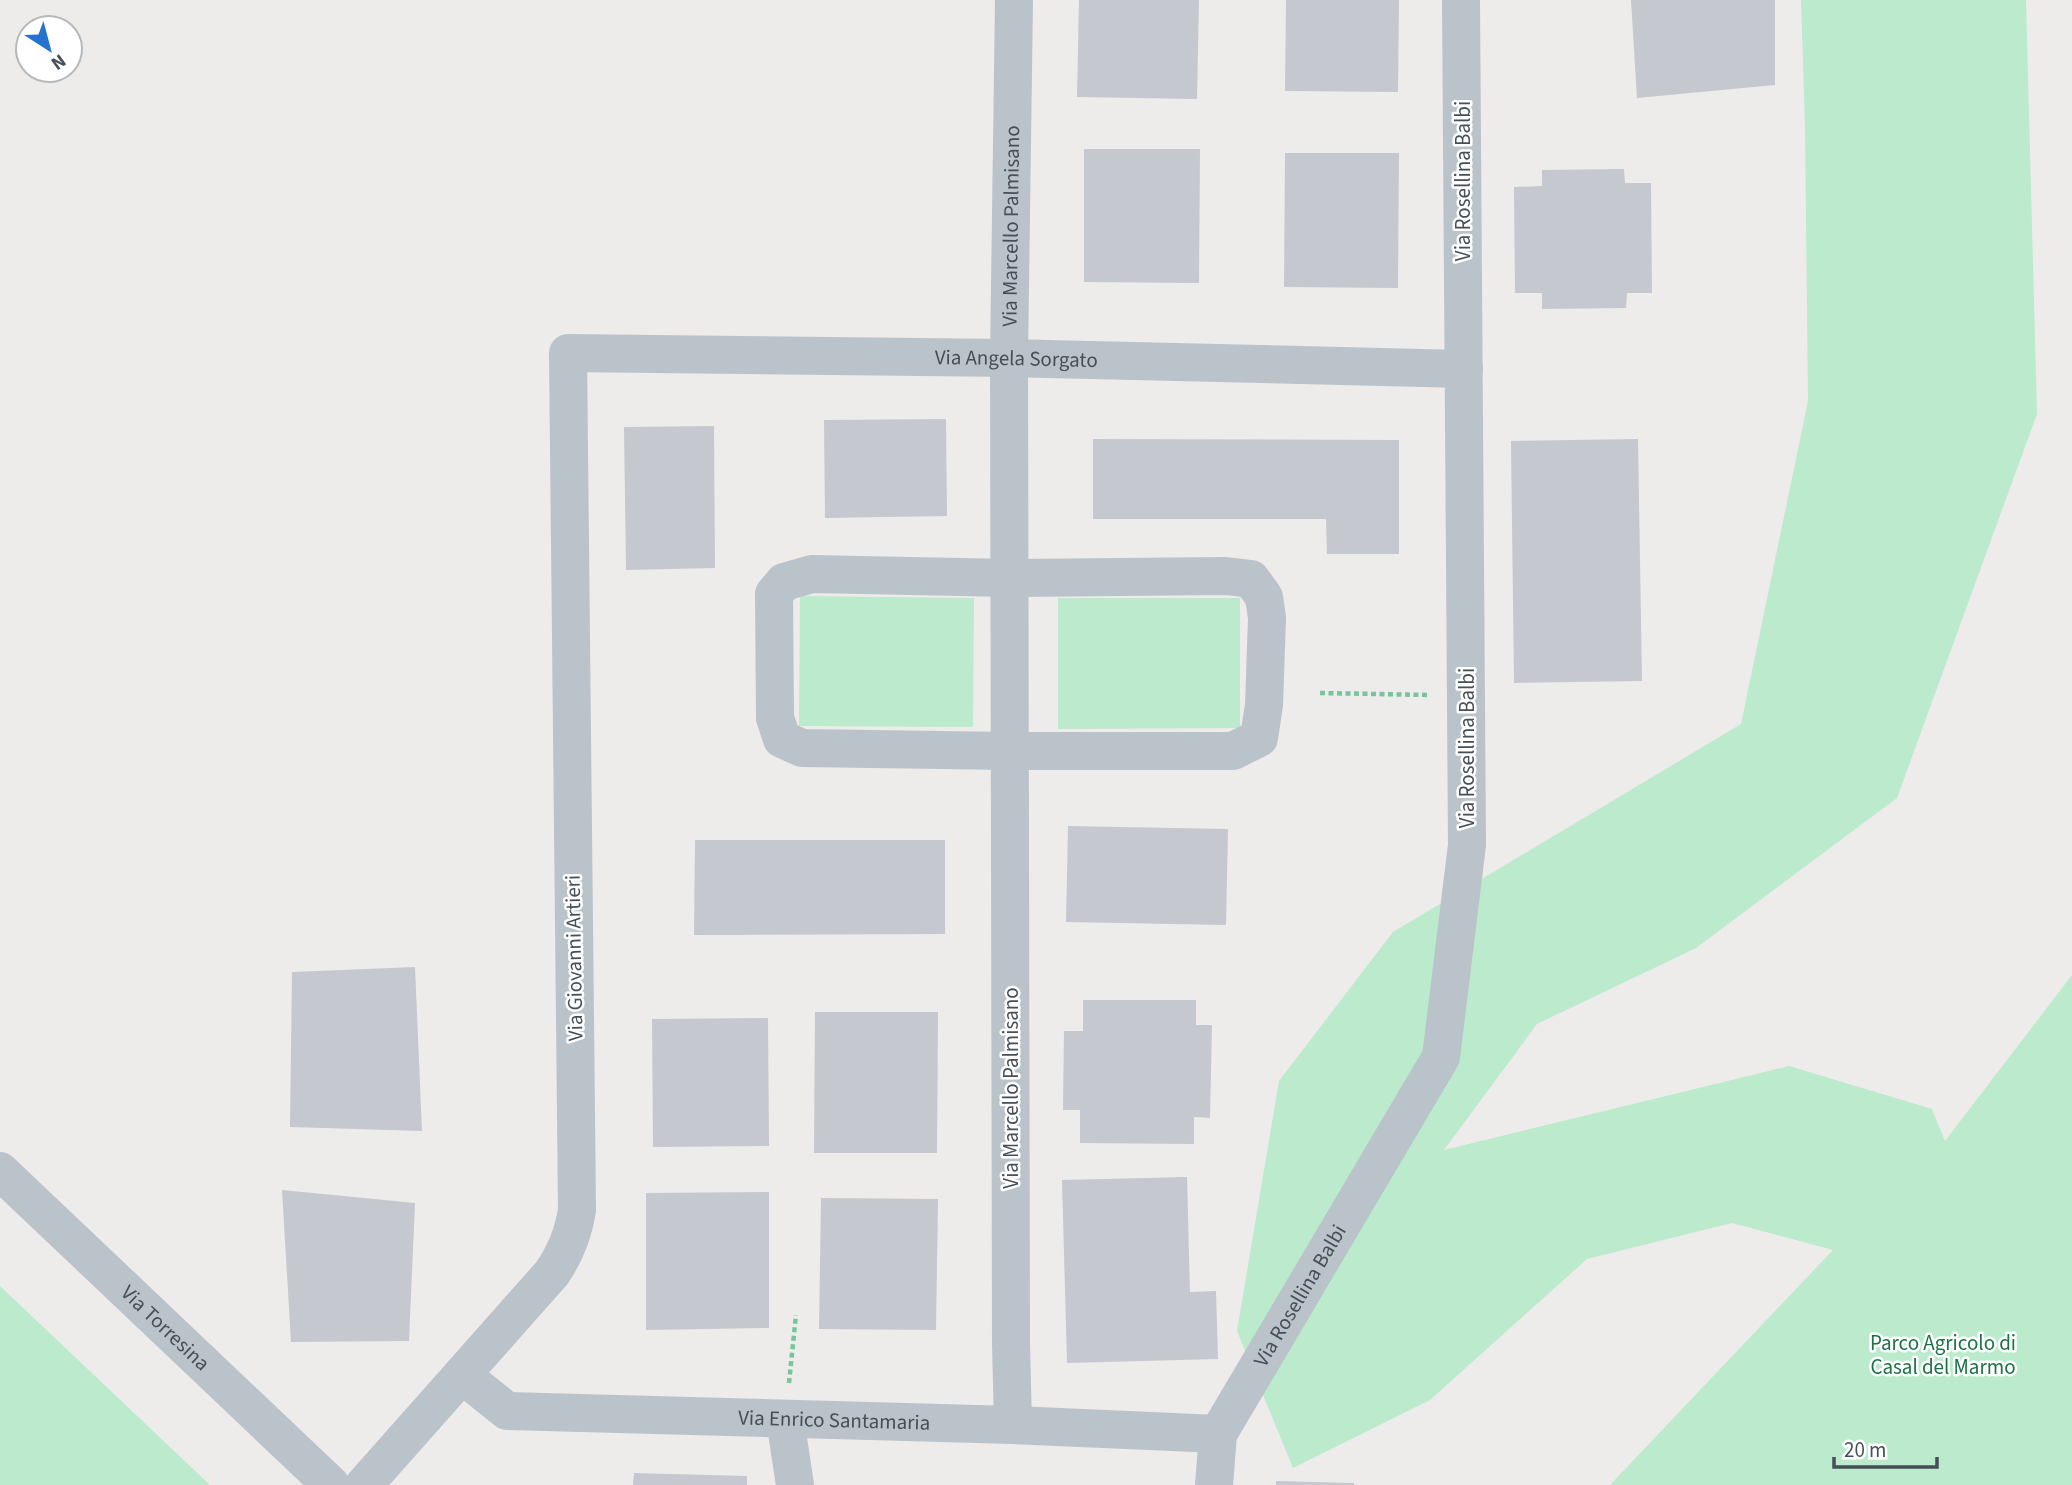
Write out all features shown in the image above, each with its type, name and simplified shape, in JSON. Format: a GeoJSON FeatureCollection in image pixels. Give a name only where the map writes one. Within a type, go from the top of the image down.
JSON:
{"type":"FeatureCollection","features":[{"type":"Feature","properties":{"kind":"street","name":"Via Marcello Palmisano"},"geometry":{"type":"LineString","coordinates":[[1013,1425],[1009,358],[1014,0]]}},
{"type":"Feature","properties":{"kind":"street","name":"Via Rosellina Balbi"},"geometry":{"type":"LineString","coordinates":[[1218,1434],[1441,1057],[1467,845],[1461,0]]}},
{"type":"Feature","properties":{"kind":"street","name":"Via Angela Sorgato"},"geometry":{"type":"LineString","coordinates":[[568,353],[1009,358],[1464,369]]}},
{"type":"Feature","properties":{"kind":"street","name":"Via Giovanni Artieri"},"geometry":{"type":"LineString","coordinates":[[364,1485],[552,1273],[570,1241],[577,1210],[568,353]]}},
{"type":"Feature","properties":{"kind":"street"},"geometry":{"type":"LineString","coordinates":[[812,574],[1010,578],[1226,576],[1251,579],[1264,597],[1267,618],[1264,705],[1259,738],[1233,751],[1010,751],[802,748],[782,739],[775,718],[774,594],[784,582],[812,574]]}},
{"type":"Feature","properties":{"kind":"street","name":"Via Torresina"},"geometry":{"type":"LineString","coordinates":[[0,1171],[331,1485]]}},
{"type":"Feature","properties":{"kind":"street","name":"Via Enrico Santamaria"},"geometry":{"type":"LineString","coordinates":[[461,1375],[507,1411],[1013,1425],[1218,1434]]}},
{"type":"Feature","properties":{"kind":"street"},"geometry":{"type":"LineString","coordinates":[[785,1419],[795,1485]]}},
{"type":"Feature","properties":{"kind":"street"},"geometry":{"type":"LineString","coordinates":[[1214,1485],[1218,1434]]}},
{"type":"Feature","properties":{"kind":"path"},"geometry":{"type":"LineString","coordinates":[[1320,693],[1466,696]]}},
{"type":"Feature","properties":{"kind":"path"},"geometry":{"type":"LineString","coordinates":[[785,1419],[796,1315]]}},
{"type":"Feature","properties":{"kind":"green space","name":"Parco Agricolo di Casal del Marmo"},"geometry":{"type":"Polygon","coordinates":[[[1801,0],[2026,0],[2037,414],[1897,798],[1696,948],[1537,1024],[1444,1150],[1789,1066],[1932,1109],[1945,1141],[2072,975],[2072,1485],[1610,1485],[1833,1250],[1732,1223],[1587,1259],[1430,1400],[1293,1468],[1237,1331],[1279,1081],[1393,932],[1741,724],[1808,401],[1801,0]]]}},
{"type":"Feature","properties":{"kind":"green space"},"geometry":{"type":"Polygon","coordinates":[[[800,596],[974,598],[973,727],[799,726],[800,596]]]}},
{"type":"Feature","properties":{"kind":"green space"},"geometry":{"type":"Polygon","coordinates":[[[1058,598],[1240,598],[1240,728],[1058,729],[1058,598]]]}},
{"type":"Feature","properties":{"kind":"green space"},"geometry":{"type":"Polygon","coordinates":[[[0,1286],[210,1485],[0,1485],[0,1286]]]}},
{"type":"Feature","properties":{"kind":"building"},"geometry":{"type":"Polygon","coordinates":[[[1079,0],[1199,0],[1197,99],[1077,97],[1079,0]]]}},
{"type":"Feature","properties":{"kind":"building"},"geometry":{"type":"Polygon","coordinates":[[[1286,0],[1399,0],[1398,92],[1285,91],[1286,0]]]}},
{"type":"Feature","properties":{"kind":"building"},"geometry":{"type":"Polygon","coordinates":[[[1631,0],[1775,0],[1775,85],[1637,98],[1631,0]]]}},
{"type":"Feature","properties":{"kind":"building"},"geometry":{"type":"Polygon","coordinates":[[[1084,149],[1200,149],[1199,283],[1084,282],[1084,149]]]}},
{"type":"Feature","properties":{"kind":"building"},"geometry":{"type":"Polygon","coordinates":[[[1285,153],[1399,153],[1398,288],[1284,287],[1285,153]]]}},
{"type":"Feature","properties":{"kind":"building"},"geometry":{"type":"Polygon","coordinates":[[[1624,169],[1625,183],[1651,183],[1652,293],[1627,293],[1626,308],[1542,309],[1542,293],[1515,293],[1514,187],[1542,186],[1542,170],[1624,169]]]}},
{"type":"Feature","properties":{"kind":"building"},"geometry":{"type":"Polygon","coordinates":[[[946,419],[947,516],[825,518],[824,420],[946,419]]]}},
{"type":"Feature","properties":{"kind":"building"},"geometry":{"type":"Polygon","coordinates":[[[714,426],[715,568],[626,570],[624,427],[714,426]]]}},
{"type":"Feature","properties":{"kind":"building"},"geometry":{"type":"Polygon","coordinates":[[[1093,439],[1399,440],[1399,554],[1327,554],[1326,519],[1093,519],[1093,439]]]}},
{"type":"Feature","properties":{"kind":"building"},"geometry":{"type":"Polygon","coordinates":[[[1638,439],[1642,681],[1514,683],[1511,441],[1638,439]]]}},
{"type":"Feature","properties":{"kind":"building"},"geometry":{"type":"Polygon","coordinates":[[[1068,826],[1228,829],[1226,925],[1066,922],[1068,826]]]}},
{"type":"Feature","properties":{"kind":"building"},"geometry":{"type":"Polygon","coordinates":[[[695,840],[945,840],[945,934],[694,935],[695,840]]]}},
{"type":"Feature","properties":{"kind":"building"},"geometry":{"type":"Polygon","coordinates":[[[415,967],[422,1131],[290,1127],[292,972],[415,967]]]}},
{"type":"Feature","properties":{"kind":"building"},"geometry":{"type":"Polygon","coordinates":[[[1083,1000],[1196,1000],[1196,1025],[1212,1025],[1210,1118],[1194,1117],[1194,1144],[1080,1143],[1080,1110],[1063,1110],[1064,1031],[1083,1031],[1083,1000]]]}},
{"type":"Feature","properties":{"kind":"building"},"geometry":{"type":"Polygon","coordinates":[[[815,1012],[938,1012],[937,1153],[814,1153],[815,1012]]]}},
{"type":"Feature","properties":{"kind":"building"},"geometry":{"type":"Polygon","coordinates":[[[768,1018],[769,1146],[653,1147],[652,1019],[768,1018]]]}},
{"type":"Feature","properties":{"kind":"building"},"geometry":{"type":"Polygon","coordinates":[[[1187,1177],[1190,1292],[1216,1291],[1218,1359],[1067,1363],[1062,1180],[1187,1177]]]}},
{"type":"Feature","properties":{"kind":"building"},"geometry":{"type":"Polygon","coordinates":[[[282,1190],[415,1203],[409,1341],[291,1342],[282,1190]]]}},
{"type":"Feature","properties":{"kind":"building"},"geometry":{"type":"Polygon","coordinates":[[[769,1192],[769,1328],[646,1330],[646,1193],[769,1192]]]}},
{"type":"Feature","properties":{"kind":"building"},"geometry":{"type":"Polygon","coordinates":[[[821,1198],[938,1199],[936,1330],[819,1329],[821,1198]]]}},
{"type":"Feature","properties":{"kind":"building"},"geometry":{"type":"Polygon","coordinates":[[[634,1473],[747,1476],[747,1485],[633,1485],[634,1473]]]}},
{"type":"Feature","properties":{"kind":"building"},"geometry":{"type":"Polygon","coordinates":[[[1276,1481],[1354,1483],[1354,1485],[1276,1485],[1276,1481]]]}}]}
